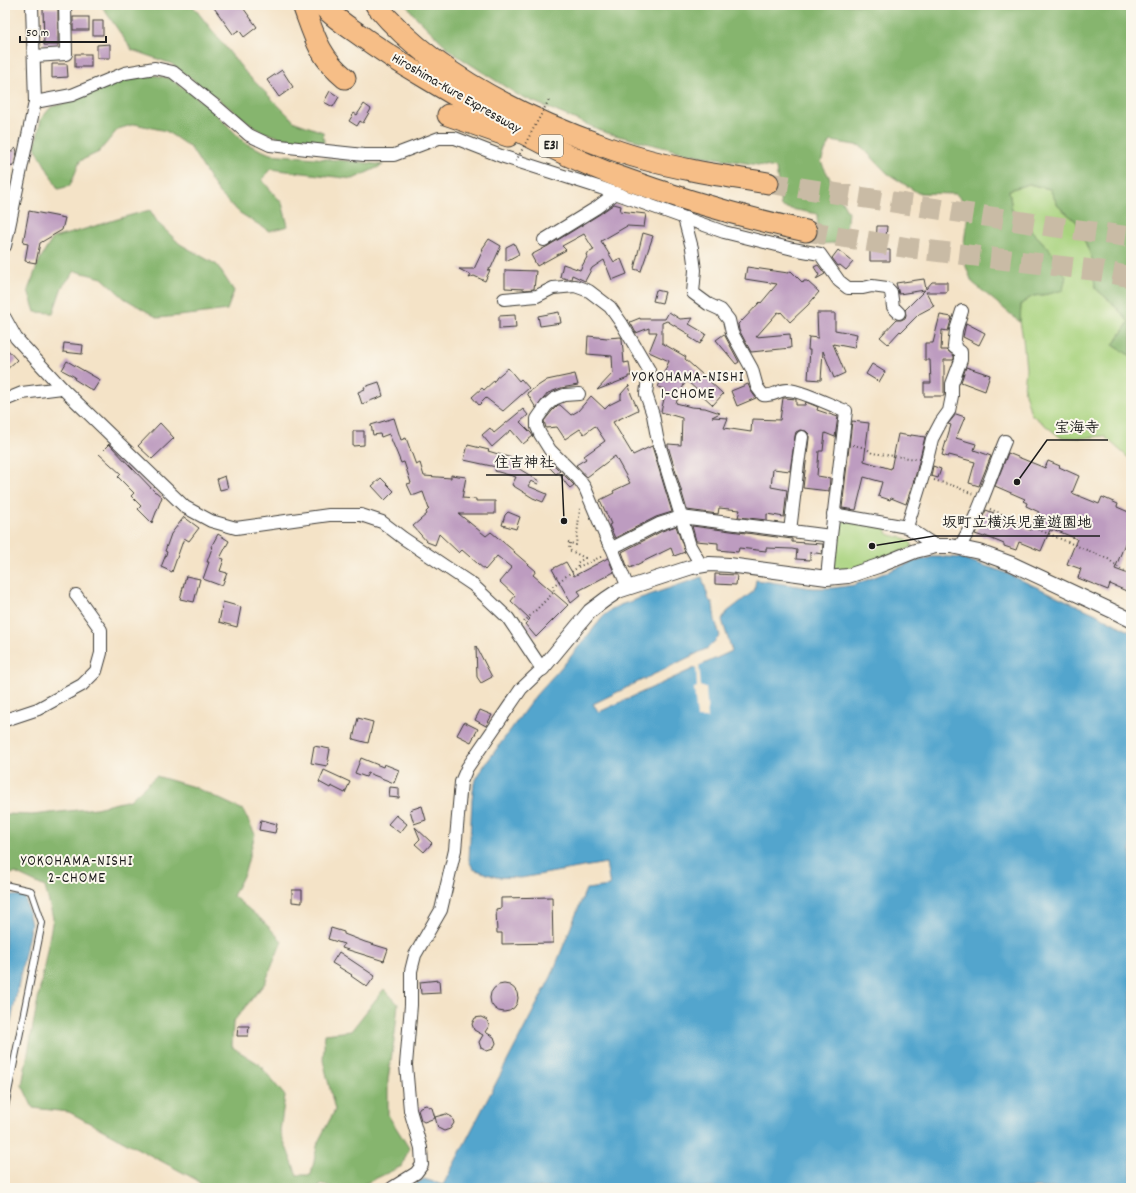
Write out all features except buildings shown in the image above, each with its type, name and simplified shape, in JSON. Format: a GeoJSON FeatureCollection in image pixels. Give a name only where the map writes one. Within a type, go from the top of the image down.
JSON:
{"type":"FeatureCollection","features":[{"type":"Feature","properties":{"kind":"highway"},"geometry":{"type":"LineString","coordinates":[[304,5],[322,53],[329,63],[344,78]]}},
{"type":"Feature","properties":{"kind":"highway","name":"Hiroshima-Kure Expressway"},"geometry":{"type":"LineString","coordinates":[[322,5],[372,44],[436,84],[516,129],[563,152],[615,184],[674,195],[763,222],[806,231]]}},
{"type":"Feature","properties":{"kind":"highway","name":"Hiroshima-Kure Expressway"},"geometry":{"type":"LineString","coordinates":[[376,5],[399,30],[422,51],[448,70],[484,92],[533,118],[585,140],[640,158],[698,172],[768,183]]}},
{"type":"Feature","properties":{"kind":"highway"},"geometry":{"type":"LineString","coordinates":[[448,116],[496,132],[615,184]]}},
{"type":"Feature","properties":{"kind":"street"},"geometry":{"type":"LineString","coordinates":[[5,246],[35,102],[32,5]]}},
{"type":"Feature","properties":{"kind":"street"},"geometry":{"type":"LineString","coordinates":[[34,56],[66,54],[65,5]]}},
{"type":"Feature","properties":{"kind":"street"},"geometry":{"type":"LineString","coordinates":[[35,102],[72,95],[125,73],[155,68],[173,72],[249,135],[270,145],[364,155],[394,155],[439,138],[455,138],[516,161],[615,184],[684,218],[724,232],[820,254],[839,281],[848,288],[863,288],[872,286],[887,288],[891,292],[893,307],[899,313]]}},
{"type":"Feature","properties":{"kind":"street"},"geometry":{"type":"LineString","coordinates":[[544,240],[596,208],[615,184]]}},
{"type":"Feature","properties":{"kind":"street"},"geometry":{"type":"LineString","coordinates":[[684,218],[692,248],[695,270],[693,293],[708,304],[721,310],[729,320],[732,332],[752,369],[757,387],[763,395],[770,396],[786,390],[798,392],[846,411],[827,578]]}},
{"type":"Feature","properties":{"kind":"street"},"geometry":{"type":"LineString","coordinates":[[504,299],[537,296],[553,288],[575,286],[589,291],[610,307],[650,370],[646,394],[653,415],[657,437],[690,546],[701,565]]}},
{"type":"Feature","properties":{"kind":"street"},"geometry":{"type":"LineString","coordinates":[[906,527],[923,476],[932,438],[949,411],[952,396],[952,384],[961,360],[961,352],[954,347],[956,330],[962,311]]}},
{"type":"Feature","properties":{"kind":"street"},"geometry":{"type":"LineString","coordinates":[[5,318],[16,338],[62,388],[185,507],[211,522],[236,528],[329,515],[361,515],[382,522],[403,538],[473,585],[508,618],[542,669]]}},
{"type":"Feature","properties":{"kind":"street"},"geometry":{"type":"LineString","coordinates":[[5,400],[22,393],[62,388]]}},
{"type":"Feature","properties":{"kind":"street"},"geometry":{"type":"LineString","coordinates":[[579,394],[564,395],[554,399],[546,406],[538,419],[537,427],[550,450],[578,478],[585,488],[607,540],[613,550],[628,588]]}},
{"type":"Feature","properties":{"kind":"street"},"geometry":{"type":"LineString","coordinates":[[790,531],[802,437]]}},
{"type":"Feature","properties":{"kind":"street"},"geometry":{"type":"LineString","coordinates":[[959,548],[981,501],[1005,441]]}},
{"type":"Feature","properties":{"kind":"street"},"geometry":{"type":"LineString","coordinates":[[834,514],[906,527],[936,546]]}},
{"type":"Feature","properties":{"kind":"street"},"geometry":{"type":"LineString","coordinates":[[613,550],[659,524],[681,517],[831,536]]}},
{"type":"Feature","properties":{"kind":"street"},"geometry":{"type":"LineString","coordinates":[[392,1188],[416,1173],[422,1165],[421,1148],[410,1110],[406,1065],[411,1005],[411,971],[415,955],[442,910],[455,850],[461,782],[467,768],[521,689],[542,669],[590,611],[606,598],[618,591],[701,565],[729,565],[827,578],[848,576],[915,551],[936,546],[952,546],[979,552],[1012,564],[1131,620]]}},
{"type":"Feature","properties":{"kind":"street"},"geometry":{"type":"LineString","coordinates":[[5,720],[38,709],[82,685],[96,671],[101,653],[101,630],[76,595]]}},
{"type":"Feature","properties":{"kind":"lane"},"geometry":{"type":"LineString","coordinates":[[5,885],[31,891],[42,923],[5,1107]]}},
{"type":"Feature","properties":{"kind":"path"},"geometry":{"type":"LineString","coordinates":[[516,161],[550,98]]}},
{"type":"Feature","properties":{"kind":"path"},"geometry":{"type":"LineString","coordinates":[[842,444],[866,448],[872,453],[927,460]]}},
{"type":"Feature","properties":{"kind":"path"},"geometry":{"type":"LineString","coordinates":[[923,476],[954,486],[981,501],[1108,559],[1119,568],[1131,574]]}},
{"type":"Feature","properties":{"kind":"path"},"geometry":{"type":"LineString","coordinates":[[578,567],[577,563],[585,558],[571,551],[569,542],[576,545],[581,504],[588,496]]}},
{"type":"Feature","properties":{"kind":"path"},"geometry":{"type":"LineString","coordinates":[[517,630],[554,592],[552,586],[578,567],[613,550]]}},
{"type":"Feature","properties":{"kind":"green space"},"geometry":{"type":"Polygon","coordinates":[[[101,5],[192,5],[246,73],[295,122],[323,132],[324,143],[289,140],[260,131],[172,64],[132,50],[101,5]]]}},
{"type":"Feature","properties":{"kind":"green space"},"geometry":{"type":"Polygon","coordinates":[[[407,5],[1131,5],[1131,356],[1113,345],[1129,322],[1110,301],[1095,288],[1093,261],[1077,222],[1058,206],[1050,189],[1029,184],[1009,190],[1012,210],[1050,250],[1066,276],[1063,290],[1033,296],[1021,304],[1020,322],[972,282],[962,256],[969,208],[956,194],[918,193],[887,173],[861,146],[831,141],[821,162],[848,212],[845,242],[819,244],[817,214],[781,207],[776,168],[686,153],[607,133],[518,95],[453,53],[413,14],[407,5]]]}},
{"type":"Feature","properties":{"kind":"green space"},"geometry":{"type":"Polygon","coordinates":[[[152,75],[169,78],[207,105],[245,143],[270,154],[383,165],[353,179],[270,169],[262,180],[282,203],[288,226],[269,231],[240,213],[219,193],[191,148],[166,131],[135,124],[118,129],[99,152],[80,161],[70,186],[58,189],[35,147],[41,119],[51,107],[73,101],[126,79],[152,75]]]}},
{"type":"Feature","properties":{"kind":"green space"},"geometry":{"type":"Polygon","coordinates":[[[1028,184],[1050,189],[1058,206],[1077,222],[1093,261],[1095,288],[1110,301],[1129,322],[1113,345],[1131,356],[1131,460],[1104,436],[1084,438],[1060,437],[1031,414],[1024,389],[1026,369],[1020,322],[1021,304],[1033,296],[1049,294],[1050,250],[1012,210],[1009,190],[1028,184]]]}},
{"type":"Feature","properties":{"kind":"green space"},"geometry":{"type":"Polygon","coordinates":[[[150,210],[158,223],[180,244],[217,265],[234,291],[227,310],[158,318],[124,298],[102,278],[75,271],[62,287],[53,313],[35,312],[28,290],[40,259],[53,238],[150,210]]]}},
{"type":"Feature","properties":{"kind":"green space"},"geometry":{"type":"Polygon","coordinates":[[[835,519],[887,526],[887,533],[906,539],[912,544],[911,548],[836,575],[831,565],[835,519]]]}},
{"type":"Feature","properties":{"kind":"green space"},"geometry":{"type":"Polygon","coordinates":[[[156,776],[194,787],[243,810],[255,834],[245,872],[233,896],[262,920],[282,941],[265,983],[233,1022],[232,1047],[259,1064],[285,1096],[280,1131],[297,1175],[311,1175],[318,1142],[335,1110],[323,1060],[325,1034],[351,1031],[384,989],[398,1004],[388,1079],[388,1115],[409,1148],[402,1166],[356,1188],[335,1188],[321,1184],[319,1188],[203,1188],[197,1180],[69,1112],[33,1108],[22,1085],[53,918],[45,887],[15,873],[5,875],[5,814],[32,815],[96,808],[130,800],[156,776]]]}},
{"type":"Feature","properties":{"kind":"water"},"geometry":{"type":"Polygon","coordinates":[[[932,557],[961,558],[1001,571],[1094,613],[1131,632],[1131,1188],[409,1188],[424,1179],[443,1185],[551,977],[586,889],[610,886],[606,863],[521,878],[496,877],[473,869],[469,860],[474,783],[484,766],[536,695],[567,661],[602,618],[610,610],[620,605],[702,577],[709,600],[713,604],[715,620],[720,636],[708,648],[593,704],[599,712],[732,651],[722,620],[727,612],[754,591],[756,580],[812,588],[833,588],[854,585],[910,563],[932,557]]]}},
{"type":"Feature","properties":{"kind":"water"},"geometry":{"type":"Polygon","coordinates":[[[5,894],[25,897],[31,924],[5,1050],[5,894]]]}},
{"type":"Feature","properties":{"kind":"pier"},"geometry":{"type":"Polygon","coordinates":[[[699,664],[701,687],[706,687],[708,718],[697,718],[694,688],[697,687],[696,665],[699,664]]]}},
{"type":"Feature","properties":{"kind":"tunnel"},"geometry":{"type":"LineString","coordinates":[[768,183],[1131,237]]}},
{"type":"Feature","properties":{"kind":"tunnel"},"geometry":{"type":"LineString","coordinates":[[806,231],[909,248],[1101,271],[1131,277]]}},
{"type":"Feature","properties":{"kind":"place","name":"宝海寺"},"geometry":{"type":"Point","coordinates":[1017,482]}},
{"type":"Feature","properties":{"kind":"place","name":"住吉神社"},"geometry":{"type":"Point","coordinates":[564,521]}},
{"type":"Feature","properties":{"kind":"place","name":"坂町立横浜児童遊園地"},"geometry":{"type":"Point","coordinates":[872,546]}},
{"type":"Feature","properties":{"kind":"district","name":"YOKOHAMA-NISHI 1-CHOME"},"geometry":{"type":"Point","coordinates":[688,386]}},
{"type":"Feature","properties":{"kind":"district","name":"YOKOHAMA-NISHI 2-CHOME"},"geometry":{"type":"Point","coordinates":[77,870]}}]}
